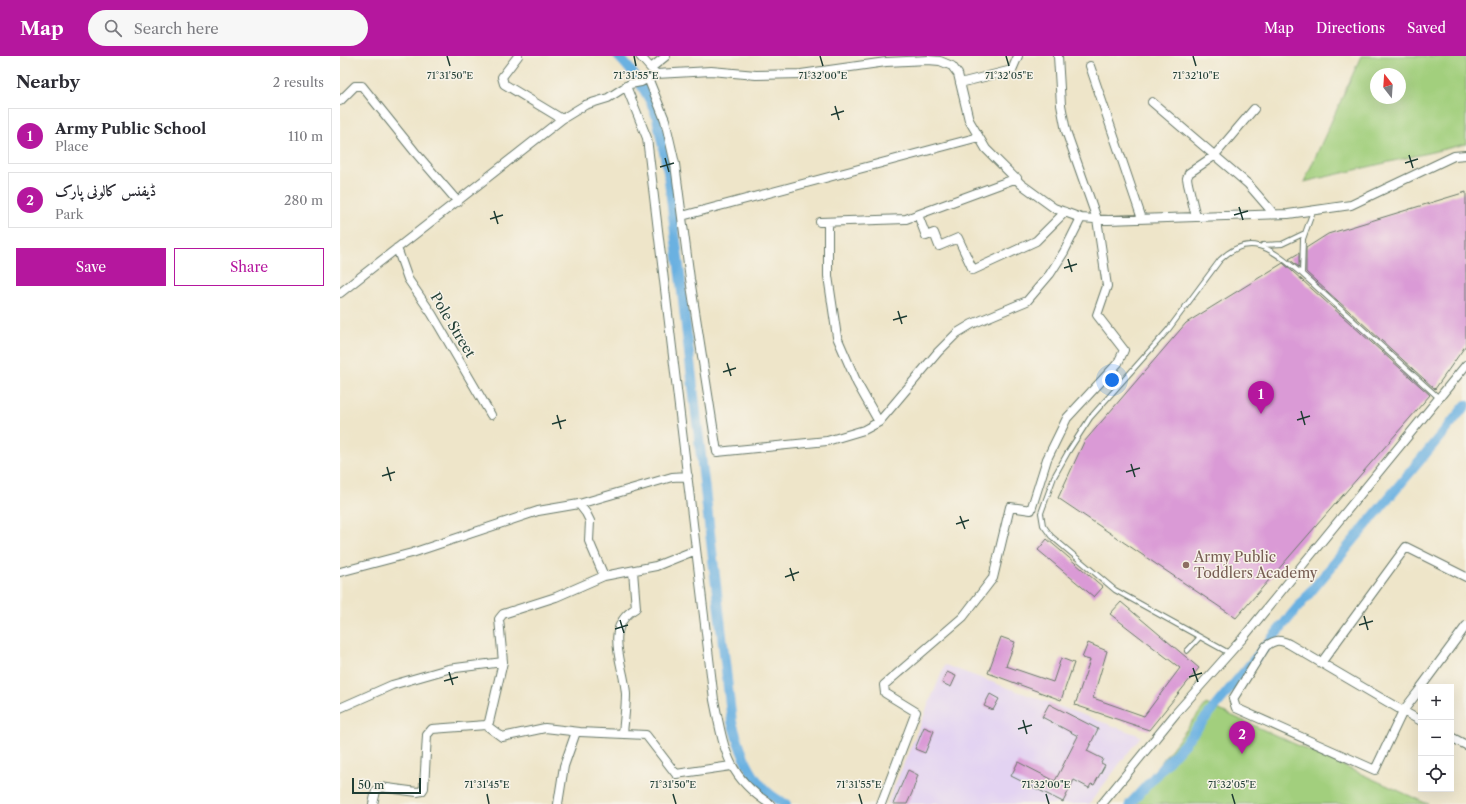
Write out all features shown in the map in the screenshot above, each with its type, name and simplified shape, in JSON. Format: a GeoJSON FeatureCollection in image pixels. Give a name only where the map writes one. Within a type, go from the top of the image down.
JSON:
{"type":"FeatureCollection","features":[{"type":"Feature","properties":{"kind":"street"},"geometry":{"type":"LineString","coordinates":[[518,56],[502,77],[504,84],[562,119]]}},
{"type":"Feature","properties":{"kind":"street"},"geometry":{"type":"LineString","coordinates":[[640,56],[652,73],[675,164],[717,452],[827,441],[864,430],[880,422],[938,352],[957,332],[1026,300],[1050,274],[1064,252],[1081,218]]}},
{"type":"Feature","properties":{"kind":"street"},"geometry":{"type":"LineString","coordinates":[[340,293],[562,119],[585,105],[608,98],[628,85],[641,82],[652,73],[666,56]]}},
{"type":"Feature","properties":{"kind":"street"},"geometry":{"type":"LineString","coordinates":[[960,83],[1012,70],[1018,56]]}},
{"type":"Feature","properties":{"kind":"street"},"geometry":{"type":"LineString","coordinates":[[881,804],[916,712],[885,693],[884,685],[963,617],[993,578],[1010,507],[1031,510],[1047,459],[1067,418],[1118,363],[1124,350],[1097,315],[1107,286],[1097,219],[1066,131],[1061,105],[1058,56]]}},
{"type":"Feature","properties":{"kind":"street"},"geometry":{"type":"LineString","coordinates":[[652,73],[710,71],[756,75],[801,74],[886,62],[928,60],[940,61],[952,66],[958,74],[968,120],[986,149],[1021,184],[1054,208],[1081,218],[1142,219],[1274,214],[1351,204],[1454,156],[1466,155]]}},
{"type":"Feature","properties":{"kind":"street"},"geometry":{"type":"LineString","coordinates":[[1090,66],[1142,219]]}},
{"type":"Feature","properties":{"kind":"street"},"geometry":{"type":"LineString","coordinates":[[628,85],[646,138],[714,700],[731,766],[748,788],[770,804]]}},
{"type":"Feature","properties":{"kind":"street"},"geometry":{"type":"LineString","coordinates":[[340,101],[355,86],[362,86],[415,152],[458,202]]}},
{"type":"Feature","properties":{"kind":"street"},"geometry":{"type":"LineString","coordinates":[[1152,102],[1248,184],[1274,214]]}},
{"type":"Feature","properties":{"kind":"street"},"geometry":{"type":"LineString","coordinates":[[1196,217],[1187,178],[1189,173],[1214,156],[1254,109]]}},
{"type":"Feature","properties":{"kind":"street"},"geometry":{"type":"LineString","coordinates":[[682,216],[979,137]]}},
{"type":"Feature","properties":{"kind":"street"},"geometry":{"type":"LineString","coordinates":[[880,422],[858,383],[837,337],[828,276],[824,222],[906,219],[1016,178]]}},
{"type":"Feature","properties":{"kind":"street"},"geometry":{"type":"LineString","coordinates":[[918,215],[926,236],[934,233],[940,246],[958,238],[973,270],[1036,241],[1065,212]]}},
{"type":"Feature","properties":{"kind":"street","name":"Pole Street"},"geometry":{"type":"LineString","coordinates":[[397,248],[408,279],[432,314],[490,415]]}},
{"type":"Feature","properties":{"kind":"street"},"geometry":{"type":"LineString","coordinates":[[1102,804],[1177,712],[1230,654],[1466,365]]}},
{"type":"Feature","properties":{"kind":"street"},"geometry":{"type":"LineString","coordinates":[[340,572],[412,552],[538,511],[579,504],[672,477],[688,476]]}},
{"type":"Feature","properties":{"kind":"street"},"geometry":{"type":"LineString","coordinates":[[579,504],[590,521],[589,541],[604,576]]}},
{"type":"Feature","properties":{"kind":"street"},"geometry":{"type":"LineString","coordinates":[[1321,663],[1406,547],[1466,577]]}},
{"type":"Feature","properties":{"kind":"street"},"geometry":{"type":"LineString","coordinates":[[486,725],[489,722],[502,662],[500,616],[556,597],[604,576],[656,566],[696,550]]}},
{"type":"Feature","properties":{"kind":"street"},"geometry":{"type":"LineString","coordinates":[[623,734],[626,694],[618,653],[618,627],[626,614],[636,608],[633,571]]}},
{"type":"Feature","properties":{"kind":"street"},"geometry":{"type":"LineString","coordinates":[[1423,684],[1466,626]]}},
{"type":"Feature","properties":{"kind":"street"},"geometry":{"type":"LineString","coordinates":[[1418,691],[1403,711],[1375,770],[1236,708],[1233,699],[1266,646],[1273,641],[1280,640],[1321,663],[1403,711],[1419,720]]}},
{"type":"Feature","properties":{"kind":"street"},"geometry":{"type":"LineString","coordinates":[[340,708],[392,685],[433,673],[448,669],[502,662]]}},
{"type":"Feature","properties":{"kind":"street"},"geometry":{"type":"LineString","coordinates":[[373,804],[376,791],[380,787],[417,792],[424,788],[427,735],[432,729],[486,725],[502,736],[545,728],[576,732],[646,735],[676,774],[731,766]]}},
{"type":"Feature","properties":{"kind":"street"},"geometry":{"type":"LineString","coordinates":[[558,804],[564,766],[576,732]]}},
{"type":"Feature","properties":{"kind":"street"},"geometry":{"type":"LineString","coordinates":[[1454,739],[1466,745]]}},
{"type":"Feature","properties":{"kind":"lane"},"geometry":{"type":"LineString","coordinates":[[1302,274],[1303,240],[1314,210]]}},
{"type":"Feature","properties":{"kind":"lane"},"geometry":{"type":"LineString","coordinates":[[1230,654],[1115,590],[1051,536],[1043,525],[1041,513],[1054,477],[1068,452],[1106,399],[1168,330],[1220,260],[1239,246],[1282,244],[1305,233]]}},
{"type":"Feature","properties":{"kind":"lane"},"geometry":{"type":"LineString","coordinates":[[1261,246],[1270,249],[1302,274],[1439,398]]}},
{"type":"Feature","properties":{"kind":"lane"},"geometry":{"type":"LineString","coordinates":[[1187,652],[1200,637]]}},
{"type":"Feature","properties":{"kind":"shaded area"},"geometry":{"type":"Polygon","coordinates":[[[945,665],[1141,736],[1089,804],[887,804],[945,665]]]}},
{"type":"Feature","properties":{"kind":"green space"},"geometry":{"type":"Polygon","coordinates":[[[1361,56],[1466,56],[1466,144],[1304,182],[1361,56]]]}},
{"type":"Feature","properties":{"kind":"green space"},"geometry":{"type":"Polygon","coordinates":[[[1206,704],[1428,804],[1129,804],[1206,704]]]}},
{"type":"Feature","properties":{"kind":"building"},"geometry":{"type":"Polygon","coordinates":[[[1466,192],[1466,345],[1435,389],[1306,272],[1306,248],[1328,234],[1466,192]]]}},
{"type":"Feature","properties":{"kind":"building"},"geometry":{"type":"Polygon","coordinates":[[[1299,253],[1299,267],[1289,259],[1299,253]]]}},
{"type":"Feature","properties":{"kind":"building"},"geometry":{"type":"Polygon","coordinates":[[[1283,263],[1430,395],[1236,618],[1058,498],[1084,442],[1186,323],[1283,263]]]}},
{"type":"Feature","properties":{"kind":"building"},"geometry":{"type":"Polygon","coordinates":[[[1047,539],[1103,587],[1094,597],[1038,550],[1047,539]]]}},
{"type":"Feature","properties":{"kind":"building"},"geometry":{"type":"Polygon","coordinates":[[[1121,602],[1199,668],[1149,730],[1075,705],[1090,660],[1082,658],[1088,643],[1107,651],[1093,698],[1144,716],[1180,668],[1110,614],[1121,602]]]}},
{"type":"Feature","properties":{"kind":"building"},"geometry":{"type":"Polygon","coordinates":[[[1001,637],[1015,642],[1006,666],[1053,682],[1061,658],[1074,663],[1061,700],[988,673],[1001,637]]]}},
{"type":"Feature","properties":{"kind":"building"},"geometry":{"type":"Polygon","coordinates":[[[947,672],[956,676],[951,687],[942,683],[947,672]]]}},
{"type":"Feature","properties":{"kind":"building"},"geometry":{"type":"Polygon","coordinates":[[[990,694],[999,699],[993,710],[984,706],[990,694]]]}},
{"type":"Feature","properties":{"kind":"building"},"geometry":{"type":"Polygon","coordinates":[[[1049,704],[1098,729],[1087,751],[1103,759],[1101,763],[1105,765],[1094,785],[1091,784],[1089,788],[1074,780],[1063,802],[1011,776],[1018,762],[1055,781],[1078,736],[1042,717],[1049,704]]]}},
{"type":"Feature","properties":{"kind":"building"},"geometry":{"type":"Polygon","coordinates":[[[924,727],[934,731],[925,753],[915,749],[924,727]]]}},
{"type":"Feature","properties":{"kind":"building"},"geometry":{"type":"Polygon","coordinates":[[[908,770],[918,775],[912,793],[907,804],[893,804],[908,770]]]}},
{"type":"Feature","properties":{"kind":"waterway"},"geometry":{"type":"LineString","coordinates":[[618,56],[630,69],[641,85],[654,110],[668,172],[732,722],[744,758],[750,770],[765,790],[786,804]]}},
{"type":"Feature","properties":{"kind":"waterway"},"geometry":{"type":"LineString","coordinates":[[1130,804],[1184,744],[1466,405]]}},
{"type":"Feature","properties":{"kind":"place","name":"Army Public School"},"geometry":{"type":"Point","coordinates":[1261,414]}},
{"type":"Feature","properties":{"kind":"place","name":"Army Public Toddlers Academy"},"geometry":{"type":"Point","coordinates":[1186,565]}},
{"type":"Feature","properties":{"kind":"place","name":"ڈیفنس کالونی پارک"},"geometry":{"type":"Point","coordinates":[1242,754]}}]}
